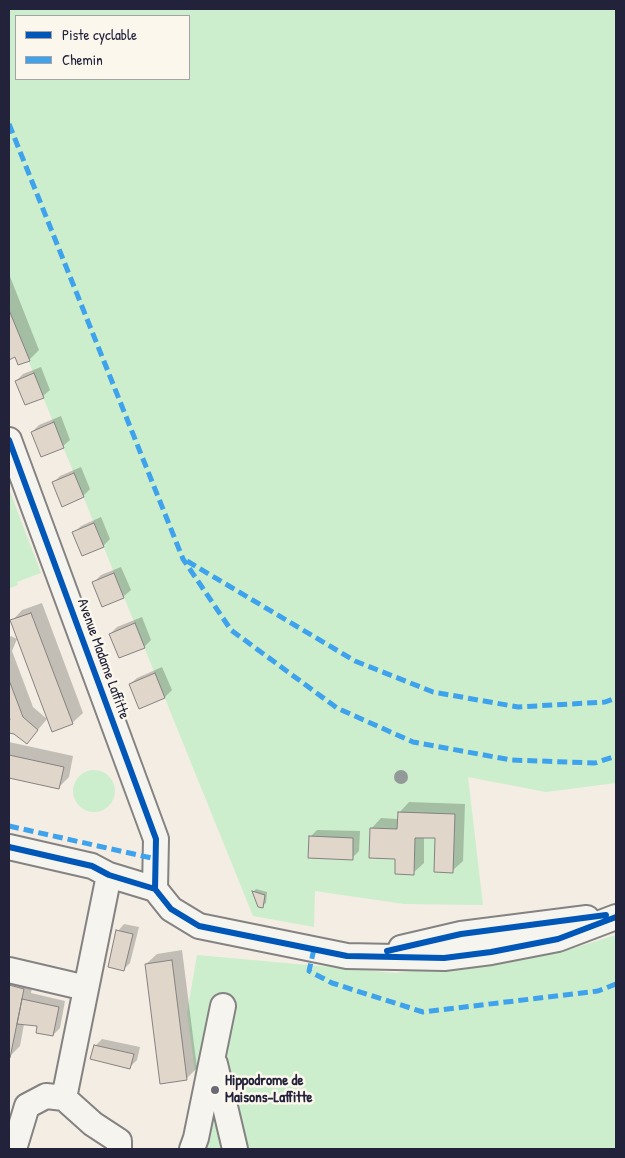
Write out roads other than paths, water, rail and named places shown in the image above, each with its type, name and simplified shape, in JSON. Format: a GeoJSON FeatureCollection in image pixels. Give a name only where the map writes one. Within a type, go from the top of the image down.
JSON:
{"type":"FeatureCollection","features":[{"type":"Feature","properties":{"kind":"street","name":"Avenue Madame Laffitte"},"geometry":{"type":"LineString","coordinates":[[9,440],[156,839],[155,889]]}},
{"type":"Feature","properties":{"kind":"street"},"geometry":{"type":"LineString","coordinates":[[9,847],[92,866],[109,875],[155,889],[171,909],[199,926],[347,956],[398,949],[414,944],[491,952],[529,936],[558,939],[616,915]]}},
{"type":"Feature","properties":{"kind":"street"},"geometry":{"type":"LineString","coordinates":[[64,1098],[109,875]]}},
{"type":"Feature","properties":{"kind":"street"},"geometry":{"type":"LineString","coordinates":[[9,970],[86,988]]}},
{"type":"Feature","properties":{"kind":"street"},"geometry":{"type":"LineString","coordinates":[[192,1149],[196,1138],[223,1006]]}},
{"type":"Feature","properties":{"kind":"street"},"geometry":{"type":"LineString","coordinates":[[213,1057],[235,1149]]}},
{"type":"Feature","properties":{"kind":"street"},"geometry":{"type":"LineString","coordinates":[[14,1149],[27,1106],[46,1096],[64,1098],[93,1124],[119,1141],[119,1149]]}},
{"type":"Feature","properties":{"kind":"place","name":"Hippodrome de Maisons-Laffitte"},"geometry":{"type":"Point","coordinates":[215,1090]}}]}
